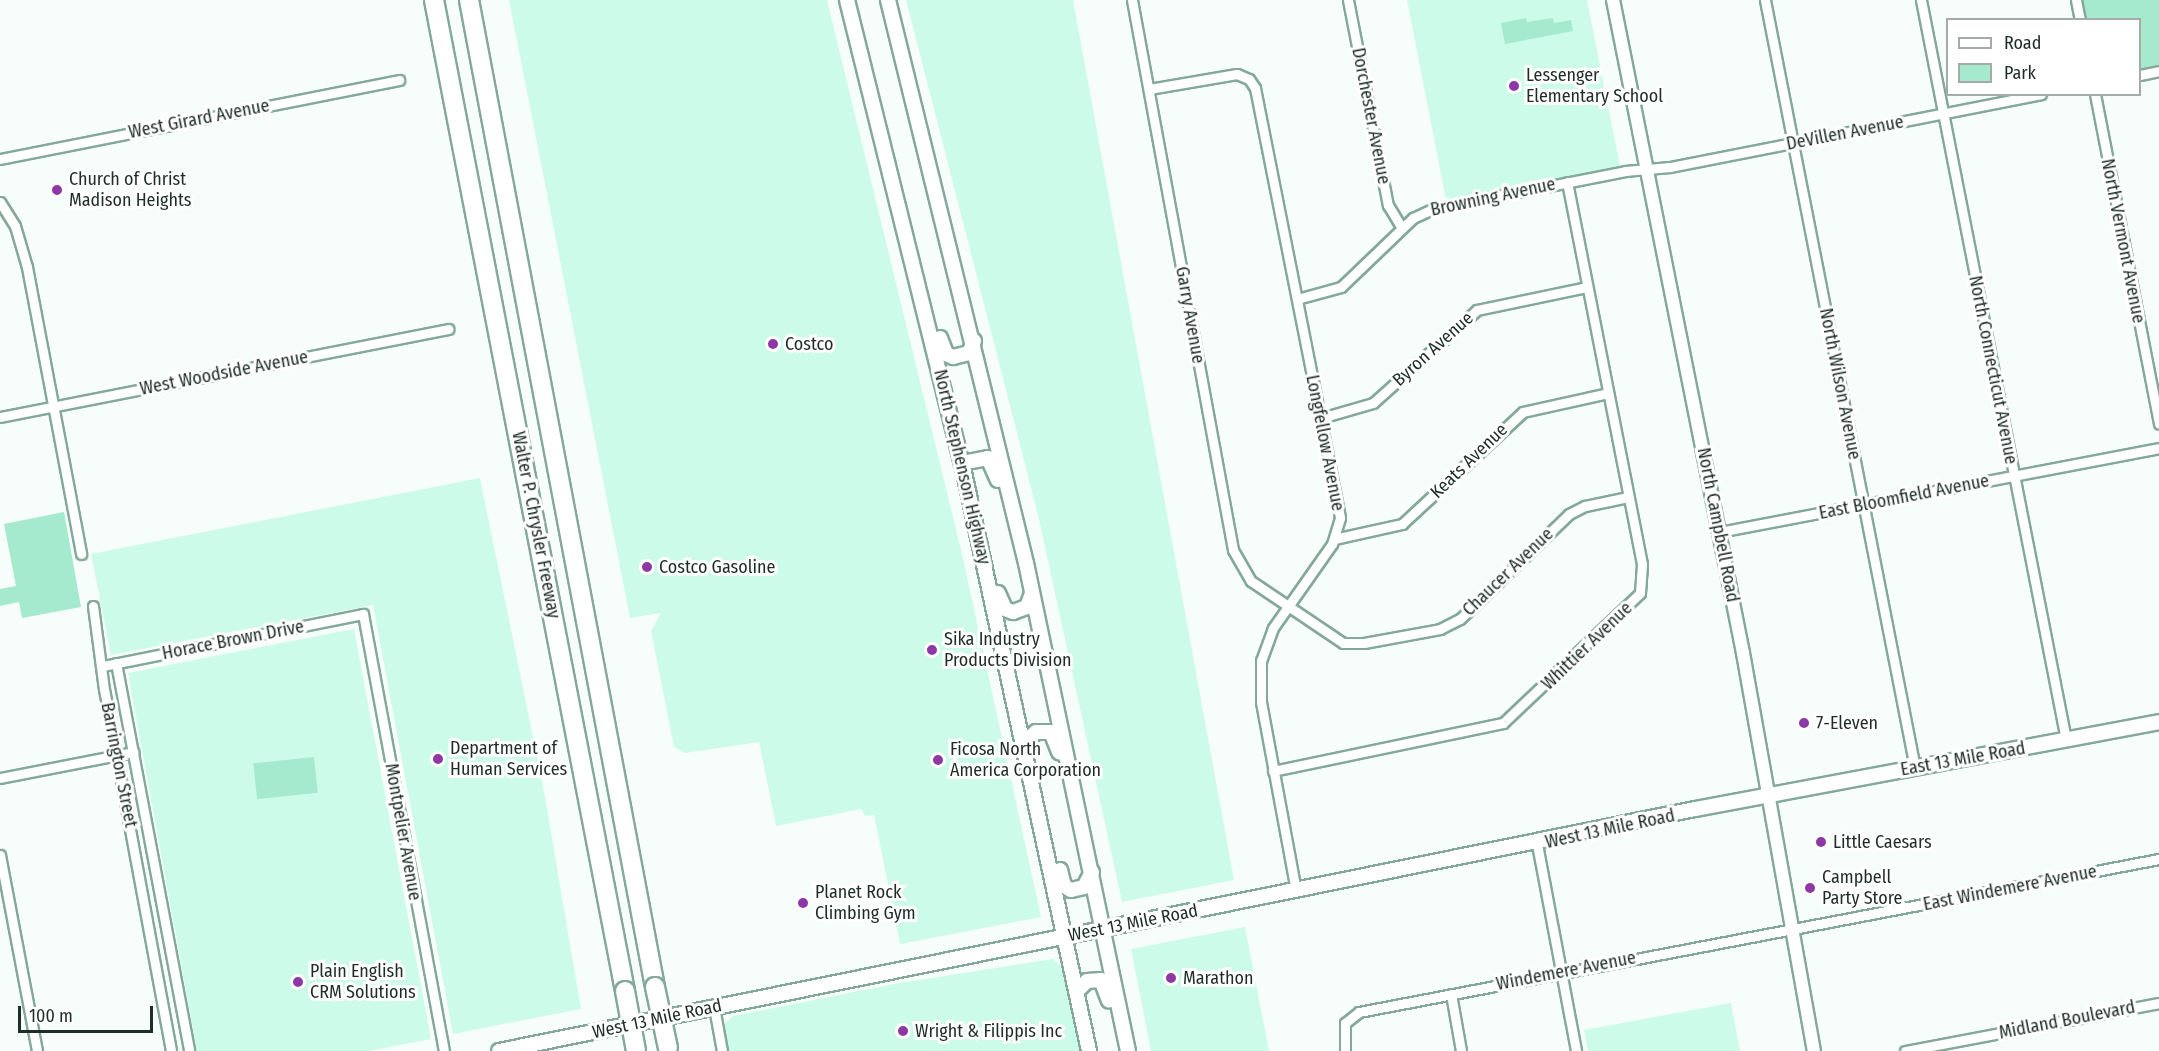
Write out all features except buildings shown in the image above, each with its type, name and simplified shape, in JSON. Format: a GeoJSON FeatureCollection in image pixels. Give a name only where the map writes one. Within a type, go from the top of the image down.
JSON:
{"type":"FeatureCollection","features":[{"type":"Feature","properties":{"kind":"highway","name":"Walter P. Chrysler Freeway"},"geometry":{"type":"LineString","coordinates":[[435,0],[636,1051]]}},
{"type":"Feature","properties":{"kind":"highway","name":"Walter P. Chrysler Freeway"},"geometry":{"type":"LineString","coordinates":[[469,0],[668,1050]]}},
{"type":"Feature","properties":{"kind":"main road","name":"North Stephenson Highway"},"geometry":{"type":"LineString","coordinates":[[847,0],[909,242],[962,463],[1025,742],[1089,1051]]}},
{"type":"Feature","properties":{"kind":"main road"},"geometry":{"type":"LineString","coordinates":[[880,0],[903,91],[918,117]]}},
{"type":"Feature","properties":{"kind":"main road"},"geometry":{"type":"LineString","coordinates":[[888,0],[1012,503],[1092,872],[1128,1051]]}},
{"type":"Feature","properties":{"kind":"main road"},"geometry":{"type":"LineString","coordinates":[[909,242],[922,264],[946,354],[961,356],[974,342]]}},
{"type":"Feature","properties":{"kind":"main road"},"geometry":{"type":"LineString","coordinates":[[962,463],[980,457],[992,461],[1001,496],[1012,503]]}},
{"type":"Feature","properties":{"kind":"main road"},"geometry":{"type":"LineString","coordinates":[[984,564],[1008,611],[1024,609],[1032,592]]}},
{"type":"Feature","properties":{"kind":"main road","name":"East 13 Mile Road"},"geometry":{"type":"LineString","coordinates":[[1767,796],[2159,722]]}},
{"type":"Feature","properties":{"kind":"main road"},"geometry":{"type":"LineString","coordinates":[[1025,742],[1041,731],[1055,736],[1074,825],[1084,838]]}},
{"type":"Feature","properties":{"kind":"main road"},"geometry":{"type":"LineString","coordinates":[[1031,770],[1045,801],[1064,886],[1080,889],[1092,872]]}},
{"type":"Feature","properties":{"kind":"main road","name":"West 13 Mile Road"},"geometry":{"type":"LineString","coordinates":[[500,1051],[1767,796]]}},
{"type":"Feature","properties":{"kind":"main road"},"geometry":{"type":"LineString","coordinates":[[1077,991],[1088,981],[1101,981],[1105,985],[1119,1051]]}},
{"type":"Feature","properties":{"kind":"street","name":"Garry Avenue"},"geometry":{"type":"LineString","coordinates":[[1132,0],[1233,550],[1251,581],[1287,607]]}},
{"type":"Feature","properties":{"kind":"street","name":"Dorchester Avenue"},"geometry":{"type":"LineString","coordinates":[[1348,0],[1388,205],[1402,228]]}},
{"type":"Feature","properties":{"kind":"street","name":"North Campbell Road"},"geometry":{"type":"LineString","coordinates":[[1613,0],[1719,532],[1814,1051]]}},
{"type":"Feature","properties":{"kind":"street","name":"North Wilson Avenue"},"geometry":{"type":"LineString","coordinates":[[1765,0],[1915,768]]}},
{"type":"Feature","properties":{"kind":"street","name":"North Connecticut Avenue"},"geometry":{"type":"LineString","coordinates":[[1920,0],[2066,740]]}},
{"type":"Feature","properties":{"kind":"street"},"geometry":{"type":"LineString","coordinates":[[2076,0],[2080,18]]}},
{"type":"Feature","properties":{"kind":"street"},"geometry":{"type":"LineString","coordinates":[[2141,75],[2159,71]]}},
{"type":"Feature","properties":{"kind":"street","name":"Longfellow Avenue"},"geometry":{"type":"LineString","coordinates":[[1149,89],[1237,74],[1252,83],[1340,519],[1334,539],[1273,628],[1261,668],[1261,702],[1296,891]]}},
{"type":"Feature","properties":{"kind":"street","name":"West Girard Avenue"},"geometry":{"type":"LineString","coordinates":[[0,159],[399,80]]}},
{"type":"Feature","properties":{"kind":"street","name":"DeVillen Avenue"},"geometry":{"type":"LineString","coordinates":[[1647,170],[2031,96]]}},
{"type":"Feature","properties":{"kind":"street","name":"North Vermont Avenue"},"geometry":{"type":"LineString","coordinates":[[2094,96],[2159,424]]}},
{"type":"Feature","properties":{"kind":"street","name":"Browning Avenue"},"geometry":{"type":"LineString","coordinates":[[1297,299],[1341,286],[1402,228],[1432,209],[1567,182],[1647,170]]}},
{"type":"Feature","properties":{"kind":"street","name":"Whittier Avenue"},"geometry":{"type":"LineString","coordinates":[[1273,771],[1489,728],[1510,719],[1640,593],[1643,575],[1567,182]]}},
{"type":"Feature","properties":{"kind":"street"},"geometry":{"type":"LineString","coordinates":[[0,202],[15,226],[27,267],[81,554]]}},
{"type":"Feature","properties":{"kind":"street","name":"Byron Avenue"},"geometry":{"type":"LineString","coordinates":[[1321,418],[1373,403],[1459,322],[1477,310],[1587,287]]}},
{"type":"Feature","properties":{"kind":"street","name":"West Woodside Avenue"},"geometry":{"type":"LineString","coordinates":[[0,417],[448,329]]}},
{"type":"Feature","properties":{"kind":"street","name":"Keats Avenue"},"geometry":{"type":"LineString","coordinates":[[1334,539],[1402,524],[1523,412],[1608,393]]}},
{"type":"Feature","properties":{"kind":"street","name":"East Bloomfield Avenue"},"geometry":{"type":"LineString","coordinates":[[1719,532],[2159,448]]}},
{"type":"Feature","properties":{"kind":"street","name":"Chaucer Avenue"},"geometry":{"type":"LineString","coordinates":[[1287,607],[1332,638],[1350,644],[1440,629],[1460,619],[1569,514],[1585,506],[1628,497]]}},
{"type":"Feature","properties":{"kind":"street","name":"Barrington Street"},"geometry":{"type":"LineString","coordinates":[[93,606],[117,755],[171,1051]]}},
{"type":"Feature","properties":{"kind":"street","name":"Horace Brown Drive"},"geometry":{"type":"LineString","coordinates":[[103,666],[363,614]]}},
{"type":"Feature","properties":{"kind":"street","name":"Montpelier Avenue"},"geometry":{"type":"LineString","coordinates":[[363,614],[444,1051]]}},
{"type":"Feature","properties":{"kind":"street","name":"Barrington Street"},"geometry":{"type":"LineString","coordinates":[[116,663],[189,1051]]}},
{"type":"Feature","properties":{"kind":"street"},"geometry":{"type":"LineString","coordinates":[[0,778],[134,752]]}},
{"type":"Feature","properties":{"kind":"street"},"geometry":{"type":"LineString","coordinates":[[1537,844],[1576,1051]]}},
{"type":"Feature","properties":{"kind":"street"},"geometry":{"type":"LineString","coordinates":[[0,855],[38,1051]]}},
{"type":"Feature","properties":{"kind":"street","name":"East Windemere Avenue"},"geometry":{"type":"LineString","coordinates":[[1790,929],[2159,860]]}},
{"type":"Feature","properties":{"kind":"street"},"geometry":{"type":"LineString","coordinates":[[148,923],[165,921]]}},
{"type":"Feature","properties":{"kind":"street","name":"Windemere Avenue"},"geometry":{"type":"LineString","coordinates":[[1345,1051],[1345,1023],[1359,1012],[1790,929]]}},
{"type":"Feature","properties":{"kind":"street"},"geometry":{"type":"LineString","coordinates":[[1450,994],[1461,1051]]}},
{"type":"Feature","properties":{"kind":"street","name":"Midland Boulevard"},"geometry":{"type":"LineString","coordinates":[[1905,1051],[2159,1003]]}},
{"type":"Feature","properties":{"kind":"street"},"geometry":{"type":"LineString","coordinates":[[714,1007],[722,1051]]}},
{"type":"Feature","properties":{"kind":"shaded area"},"geometry":{"type":"Polygon","coordinates":[[[509,0],[827,0],[962,554],[1041,917],[900,944],[874,815],[865,816],[861,809],[776,826],[759,742],[685,753],[674,747],[651,631],[661,613],[630,618],[509,0]]]}},
{"type":"Feature","properties":{"kind":"shaded area"},"geometry":{"type":"Polygon","coordinates":[[[906,0],[1073,0],[1234,880],[1122,902],[1038,515],[906,0]]]}},
{"type":"Feature","properties":{"kind":"shaded area","name":"Lessenger Elementary School"},"geometry":{"type":"Polygon","coordinates":[[[1407,0],[1587,0],[1621,171],[1447,205],[1407,0]]]}},
{"type":"Feature","properties":{"kind":"shaded area"},"geometry":{"type":"Polygon","coordinates":[[[480,478],[544,791],[581,1009],[453,1034],[373,605],[111,655],[91,554],[480,478]]]}},
{"type":"Feature","properties":{"kind":"shaded area"},"geometry":{"type":"Polygon","coordinates":[[[354,629],[431,1039],[369,1051],[197,1051],[128,673],[354,629]]]}},
{"type":"Feature","properties":{"kind":"shaded area"},"geometry":{"type":"Polygon","coordinates":[[[1245,927],[1269,1051],[1151,1051],[1131,949],[1245,927]]]}},
{"type":"Feature","properties":{"kind":"shaded area"},"geometry":{"type":"Polygon","coordinates":[[[1053,959],[1065,970],[1082,1051],[727,1051],[723,1025],[733,1016],[894,984],[1053,959]]]}},
{"type":"Feature","properties":{"kind":"shaded area"},"geometry":{"type":"Polygon","coordinates":[[[1731,1003],[1740,1051],[1588,1051],[1584,1030],[1731,1003]]]}},
{"type":"Feature","properties":{"kind":"green space"},"geometry":{"type":"Polygon","coordinates":[[[2081,0],[2159,0],[2159,65],[2141,69],[2141,18],[2085,18],[2081,0]]]}},
{"type":"Feature","properties":{"kind":"green space"},"geometry":{"type":"Polygon","coordinates":[[[1526,18],[1527,22],[1553,18],[1554,23],[1571,20],[1573,31],[1505,44],[1501,23],[1526,18]]]}},
{"type":"Feature","properties":{"kind":"green space"},"geometry":{"type":"Polygon","coordinates":[[[64,512],[81,607],[22,618],[19,602],[0,606],[0,589],[16,586],[4,524],[64,512]]]}},
{"type":"Feature","properties":{"kind":"green space"},"geometry":{"type":"Polygon","coordinates":[[[314,757],[318,793],[257,799],[253,763],[314,757]]]}},
{"type":"Feature","properties":{"kind":"place","name":"Lessenger Elementary School"},"geometry":{"type":"Point","coordinates":[1514,86]}},
{"type":"Feature","properties":{"kind":"place","name":"Church of Christ Madison Heights"},"geometry":{"type":"Point","coordinates":[57,190]}},
{"type":"Feature","properties":{"kind":"place","name":"Costco"},"geometry":{"type":"Point","coordinates":[773,344]}},
{"type":"Feature","properties":{"kind":"place","name":"Costco Gasoline"},"geometry":{"type":"Point","coordinates":[647,567]}},
{"type":"Feature","properties":{"kind":"place","name":"Sika Industry Products Division"},"geometry":{"type":"Point","coordinates":[932,650]}},
{"type":"Feature","properties":{"kind":"place","name":"7-Eleven"},"geometry":{"type":"Point","coordinates":[1804,723]}},
{"type":"Feature","properties":{"kind":"place","name":"Department of Human Services"},"geometry":{"type":"Point","coordinates":[438,759]}},
{"type":"Feature","properties":{"kind":"place","name":"Ficosa North America Corporation"},"geometry":{"type":"Point","coordinates":[938,760]}},
{"type":"Feature","properties":{"kind":"place","name":"Little Caesars"},"geometry":{"type":"Point","coordinates":[1821,842]}},
{"type":"Feature","properties":{"kind":"place","name":"Campbell Party Store"},"geometry":{"type":"Point","coordinates":[1810,888]}},
{"type":"Feature","properties":{"kind":"place","name":"Planet Rock Climbing Gym"},"geometry":{"type":"Point","coordinates":[803,903]}},
{"type":"Feature","properties":{"kind":"place","name":"Marathon"},"geometry":{"type":"Point","coordinates":[1171,978]}},
{"type":"Feature","properties":{"kind":"place","name":"Plain English CRM Solutions"},"geometry":{"type":"Point","coordinates":[298,982]}},
{"type":"Feature","properties":{"kind":"place","name":"Wright & Filippis Inc"},"geometry":{"type":"Point","coordinates":[903,1031]}}]}
